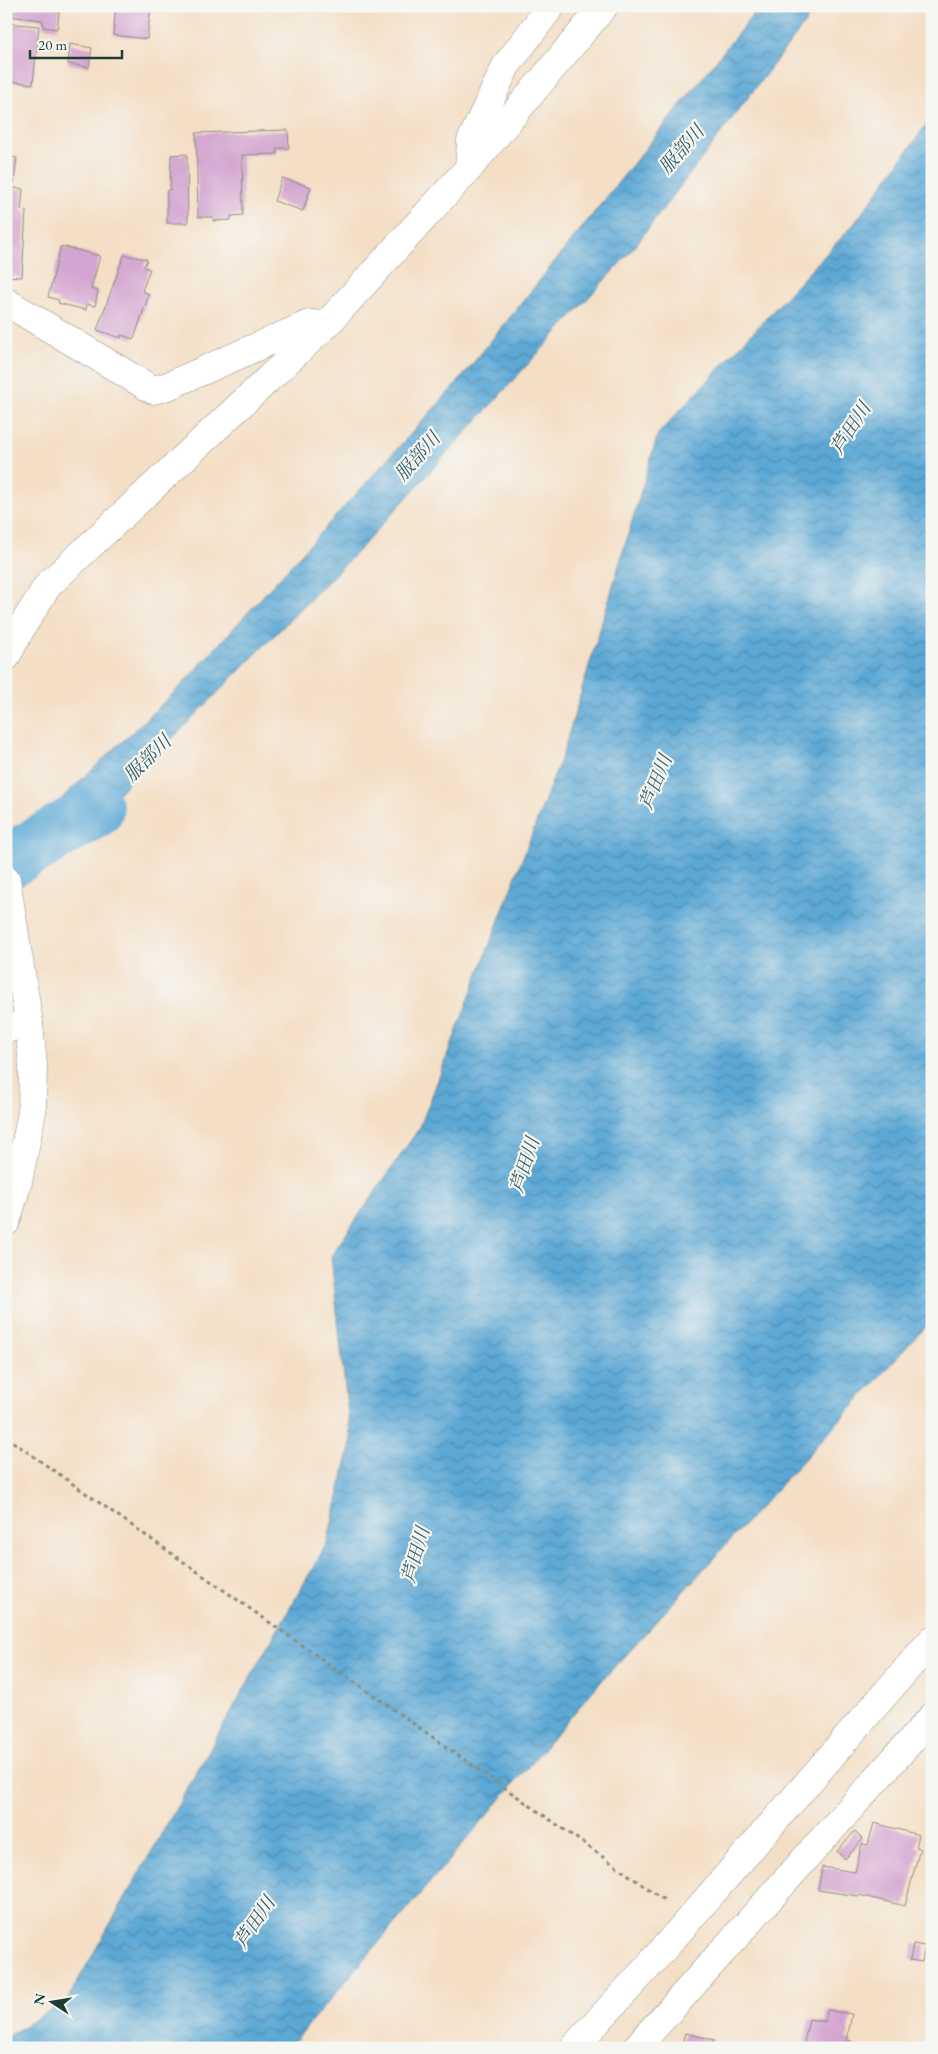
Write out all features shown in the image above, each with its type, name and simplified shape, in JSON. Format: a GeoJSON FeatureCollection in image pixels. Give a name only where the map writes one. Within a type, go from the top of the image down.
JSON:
{"type":"FeatureCollection","features":[{"type":"Feature","properties":{"kind":"street"},"geometry":{"type":"LineString","coordinates":[[469,168],[471,141],[506,66],[551,6]]}},
{"type":"Feature","properties":{"kind":"street"},"geometry":{"type":"LineString","coordinates":[[6,657],[14,621],[48,585],[326,325],[469,168],[604,6]]}},
{"type":"Feature","properties":{"kind":"street"},"geometry":{"type":"LineString","coordinates":[[6,302],[154,390],[168,386],[309,324],[326,325]]}},
{"type":"Feature","properties":{"kind":"street"},"geometry":{"type":"LineString","coordinates":[[6,879],[23,995],[18,1026],[33,1066],[32,1112],[18,1182],[6,1222]]}},
{"type":"Feature","properties":{"kind":"street"},"geometry":{"type":"LineString","coordinates":[[577,2046],[932,1640]]}},
{"type":"Feature","properties":{"kind":"street"},"geometry":{"type":"LineString","coordinates":[[636,2048],[932,1717]]}},
{"type":"Feature","properties":{"kind":"path"},"geometry":{"type":"LineString","coordinates":[[6,1437],[668,1903]]}},
{"type":"Feature","properties":{"kind":"water"},"geometry":{"type":"Polygon","coordinates":[[[760,6],[818,6],[631,251],[360,549],[35,877],[27,831],[179,688],[458,382],[760,6]]]}},
{"type":"Feature","properties":{"kind":"water","name":"芦田川"},"geometry":{"type":"Polygon","coordinates":[[[932,117],[932,1319],[597,1686],[289,2048],[6,2048],[6,2037],[67,2000],[327,1543],[351,1443],[331,1256],[420,1127],[564,750],[658,434],[854,224],[932,117]]]}},
{"type":"Feature","properties":{"kind":"building"},"geometry":{"type":"Polygon","coordinates":[[[6,6],[60,6],[57,29],[43,27],[43,20],[6,16],[6,6]]]}},
{"type":"Feature","properties":{"kind":"building"},"geometry":{"type":"Polygon","coordinates":[[[116,6],[151,6],[147,39],[113,35],[116,6]]]}},
{"type":"Feature","properties":{"kind":"building"},"geometry":{"type":"Polygon","coordinates":[[[6,23],[39,26],[33,84],[6,81],[6,23]]]}},
{"type":"Feature","properties":{"kind":"building"},"geometry":{"type":"Polygon","coordinates":[[[70,44],[92,48],[89,67],[68,64],[70,44]]]}},
{"type":"Feature","properties":{"kind":"building"},"geometry":{"type":"Polygon","coordinates":[[[288,130],[289,148],[277,148],[277,154],[242,155],[243,215],[231,216],[231,220],[213,221],[213,217],[198,217],[196,133],[288,130]]]}},
{"type":"Feature","properties":{"kind":"building"},"geometry":{"type":"Polygon","coordinates":[[[187,154],[188,223],[167,223],[167,190],[170,190],[171,155],[187,154]]]}},
{"type":"Feature","properties":{"kind":"building"},"geometry":{"type":"Polygon","coordinates":[[[6,156],[17,158],[14,183],[6,182],[6,156]]]}},
{"type":"Feature","properties":{"kind":"building"},"geometry":{"type":"Polygon","coordinates":[[[282,178],[311,187],[303,211],[274,201],[282,178]]]}},
{"type":"Feature","properties":{"kind":"building"},"geometry":{"type":"Polygon","coordinates":[[[6,187],[23,189],[21,210],[26,211],[22,277],[6,276],[6,187]]]}},
{"type":"Feature","properties":{"kind":"building"},"geometry":{"type":"Polygon","coordinates":[[[61,246],[100,256],[91,289],[98,291],[95,306],[87,304],[86,310],[58,303],[59,300],[48,297],[61,246]]]}},
{"type":"Feature","properties":{"kind":"building"},"geometry":{"type":"Polygon","coordinates":[[[124,255],[147,259],[144,267],[150,269],[142,291],[149,294],[134,339],[121,335],[121,338],[97,330],[124,255]]]}},
{"type":"Feature","properties":{"kind":"building"},"geometry":{"type":"Polygon","coordinates":[[[874,1823],[919,1835],[916,1847],[920,1848],[905,1906],[859,1895],[818,1890],[822,1867],[855,1872],[862,1844],[868,1845],[874,1823]]]}},
{"type":"Feature","properties":{"kind":"building"},"geometry":{"type":"Polygon","coordinates":[[[855,1831],[863,1839],[845,1859],[837,1851],[855,1831]]]}},
{"type":"Feature","properties":{"kind":"building"},"geometry":{"type":"Polygon","coordinates":[[[913,1944],[925,1946],[922,1962],[910,1960],[913,1944]]]}},
{"type":"Feature","properties":{"kind":"building"},"geometry":{"type":"Polygon","coordinates":[[[827,2010],[852,2014],[847,2040],[852,2041],[851,2048],[803,2048],[809,2019],[825,2022],[827,2010]]]}},
{"type":"Feature","properties":{"kind":"building"},"geometry":{"type":"Polygon","coordinates":[[[685,2033],[714,2040],[712,2048],[681,2047],[685,2033]]]}},
{"type":"Feature","properties":{"kind":"waterway","name":"服部川"},"geometry":{"type":"LineString","coordinates":[[6,863],[96,810]]}}]}
